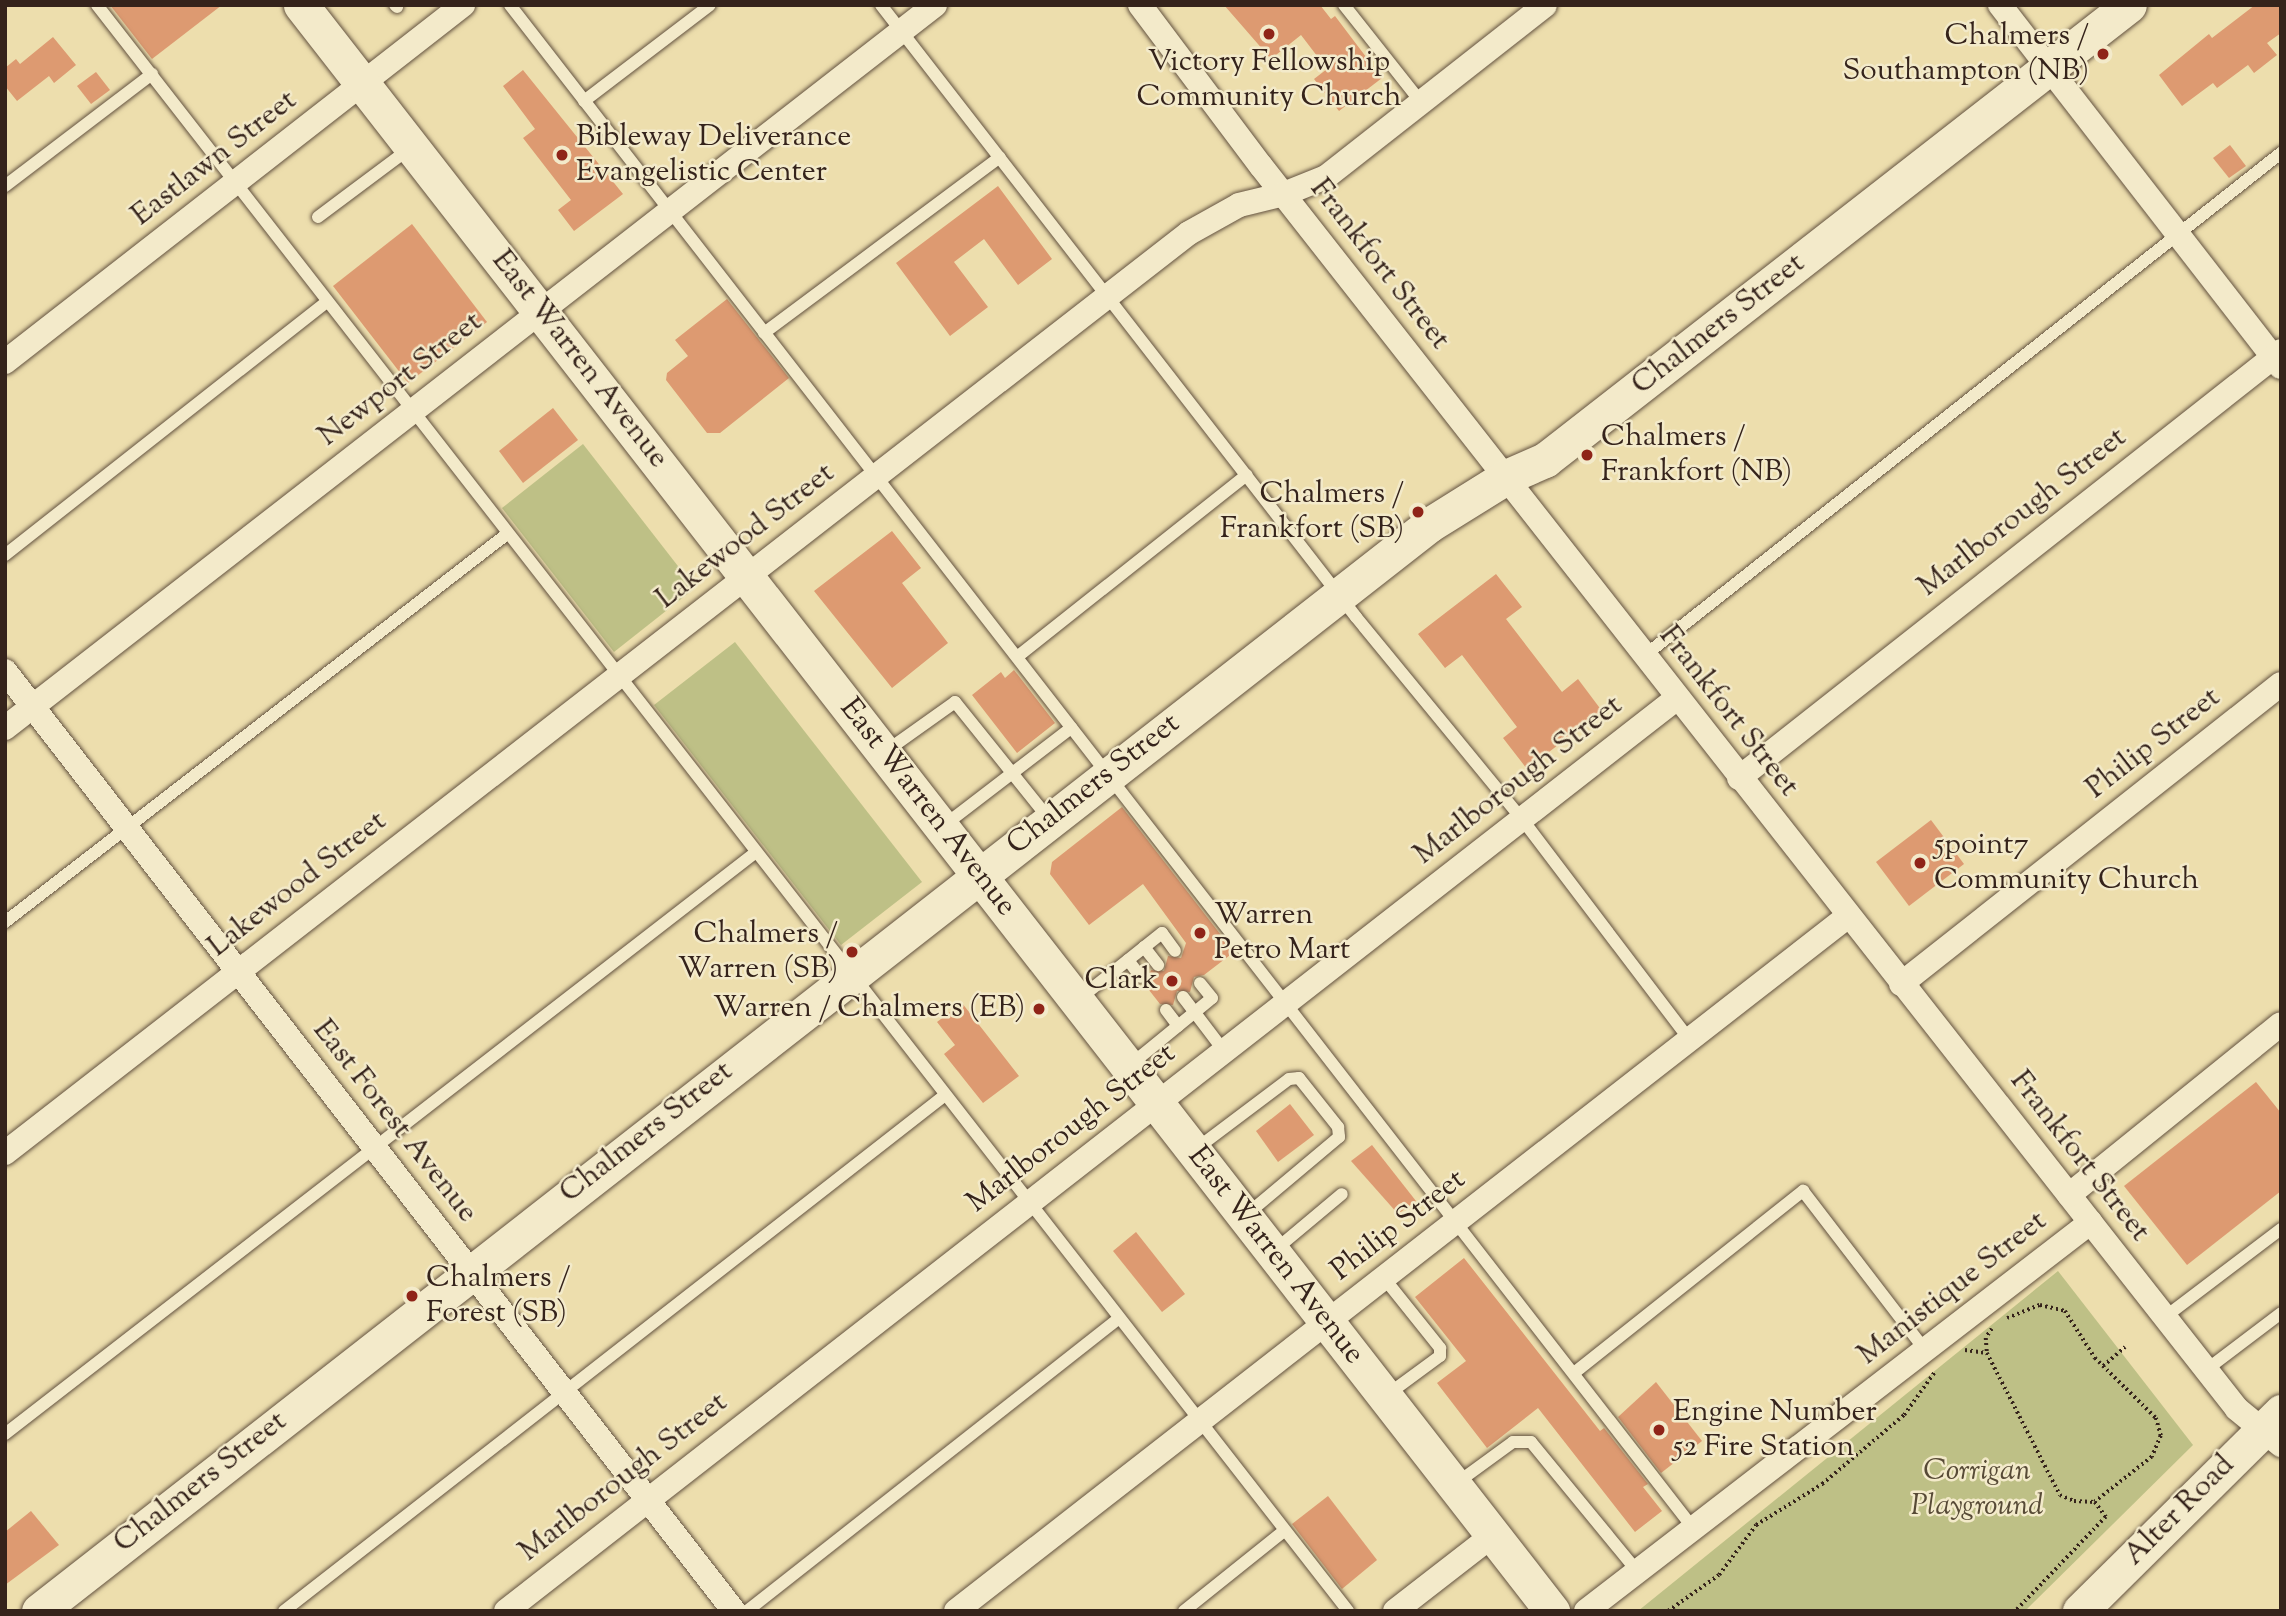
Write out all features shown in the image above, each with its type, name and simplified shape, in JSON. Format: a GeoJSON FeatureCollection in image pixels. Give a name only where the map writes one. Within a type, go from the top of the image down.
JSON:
{"type":"FeatureCollection","features":[{"type":"Feature","properties":{"kind":"street","name":"Eastlawn Street"},"geometry":{"type":"LineString","coordinates":[[5,362],[463,5]]}},
{"type":"Feature","properties":{"kind":"street","name":"Newport Street"},"geometry":{"type":"LineString","coordinates":[[5,728],[935,5]]}},
{"type":"Feature","properties":{"kind":"street","name":"Frankfort Street"},"geometry":{"type":"LineString","coordinates":[[1139,5],[1900,984],[2206,1370],[2274,1429]]}},
{"type":"Feature","properties":{"kind":"street","name":"Lakewood Street"},"geometry":{"type":"LineString","coordinates":[[5,1153],[1189,233],[1239,205],[1284,194],[1326,177],[1545,5]]}},
{"type":"Feature","properties":{"kind":"street"},"geometry":{"type":"LineString","coordinates":[[2000,5],[2178,235],[2278,358]]}},
{"type":"Feature","properties":{"kind":"street","name":"Chalmers Street"},"geometry":{"type":"LineString","coordinates":[[39,1611],[470,1270],[1339,594],[1429,525],[1506,477],[1545,460],[2129,5]]}},
{"type":"Feature","properties":{"kind":"street","name":"East Warren Avenue"},"geometry":{"type":"LineString","coordinates":[[309,8],[363,84],[1552,1611]]}},
{"type":"Feature","properties":{"kind":"street","name":"Marlborough Street"},"geometry":{"type":"LineString","coordinates":[[1739,778],[2278,358]]}},
{"type":"Feature","properties":{"kind":"street","name":"East Forest Avenue"},"geometry":{"type":"LineString","coordinates":[[5,671],[734,1611]]}},
{"type":"Feature","properties":{"kind":"street","name":"Philip Street"},"geometry":{"type":"LineString","coordinates":[[1900,984],[2281,684]]}},
{"type":"Feature","properties":{"kind":"street","name":"Marlborough Street"},"geometry":{"type":"LineString","coordinates":[[506,1611],[1677,698]]}},
{"type":"Feature","properties":{"kind":"street","name":"Philip Street"},"geometry":{"type":"LineString","coordinates":[[956,1611],[1848,916]]}},
{"type":"Feature","properties":{"kind":"street","name":"Manistique Street"},"geometry":{"type":"LineString","coordinates":[[2069,1195],[2281,1024]]}},
{"type":"Feature","properties":{"kind":"street","name":"Manistique Street"},"geometry":{"type":"LineString","coordinates":[[1586,1611],[1693,1528],[1933,1359],[2091,1222]]}},
{"type":"Feature","properties":{"kind":"street","name":"Alter Road"},"geometry":{"type":"LineString","coordinates":[[2080,1611],[2274,1429]]}},
{"type":"Feature","properties":{"kind":"street"},"geometry":{"type":"LineString","coordinates":[[1395,1611],[1493,1535]]}},
{"type":"Feature","properties":{"kind":"lane"},"geometry":{"type":"LineString","coordinates":[[97,5],[1027,1204],[1348,1611]]}},
{"type":"Feature","properties":{"kind":"lane"},"geometry":{"type":"LineString","coordinates":[[510,5],[1107,776],[1457,1220],[1693,1528]]}},
{"type":"Feature","properties":{"kind":"lane"},"geometry":{"type":"LineString","coordinates":[[584,101],[710,5]]}},
{"type":"Feature","properties":{"kind":"lane"},"geometry":{"type":"LineString","coordinates":[[881,5],[1339,594],[1522,819],[1690,1040]]}},
{"type":"Feature","properties":{"kind":"lane"},"geometry":{"type":"LineString","coordinates":[[1344,5],[1421,102]]}},
{"type":"Feature","properties":{"kind":"lane"},"geometry":{"type":"LineString","coordinates":[[5,186],[152,74]]}},
{"type":"Feature","properties":{"kind":"lane"},"geometry":{"type":"LineString","coordinates":[[318,217],[412,147]]}},
{"type":"Feature","properties":{"kind":"lane"},"geometry":{"type":"LineString","coordinates":[[1644,656],[2281,153]]}},
{"type":"Feature","properties":{"kind":"lane"},"geometry":{"type":"LineString","coordinates":[[764,333],[1000,158]]}},
{"type":"Feature","properties":{"kind":"lane"},"geometry":{"type":"LineString","coordinates":[[5,555],[327,302]]}},
{"type":"Feature","properties":{"kind":"lane"},"geometry":{"type":"LineString","coordinates":[[1017,657],[1247,475]]}},
{"type":"Feature","properties":{"kind":"lane"},"geometry":{"type":"LineString","coordinates":[[5,922],[507,534]]}},
{"type":"Feature","properties":{"kind":"lane"},"geometry":{"type":"LineString","coordinates":[[884,753],[954,702],[1050,820]]}},
{"type":"Feature","properties":{"kind":"lane"},"geometry":{"type":"LineString","coordinates":[[942,827],[1071,728]]}},
{"type":"Feature","properties":{"kind":"lane"},"geometry":{"type":"LineString","coordinates":[[5,1434],[755,852]]}},
{"type":"Feature","properties":{"kind":"lane"},"geometry":{"type":"LineString","coordinates":[[1076,1001],[1162,933],[1175,951]]}},
{"type":"Feature","properties":{"kind":"lane"},"geometry":{"type":"LineString","coordinates":[[1144,947],[1158,965]]}},
{"type":"Feature","properties":{"kind":"lane"},"geometry":{"type":"LineString","coordinates":[[1128,960],[1141,977]]}},
{"type":"Feature","properties":{"kind":"lane"},"geometry":{"type":"LineString","coordinates":[[1128,1066],[1212,998],[1200,984]]}},
{"type":"Feature","properties":{"kind":"lane"},"geometry":{"type":"LineString","coordinates":[[1183,997],[1224,1051]]}},
{"type":"Feature","properties":{"kind":"lane"},"geometry":{"type":"LineString","coordinates":[[1166,1010],[1178,1026]]}},
{"type":"Feature","properties":{"kind":"lane"},"geometry":{"type":"LineString","coordinates":[[1193,1151],[1289,1079],[1298,1077],[1338,1127],[1339,1137],[1244,1216]]}},
{"type":"Feature","properties":{"kind":"lane"},"geometry":{"type":"LineString","coordinates":[[284,1611],[944,1096]]}},
{"type":"Feature","properties":{"kind":"lane"},"geometry":{"type":"LineString","coordinates":[[1574,1373],[1803,1191],[1933,1359]]}},
{"type":"Feature","properties":{"kind":"lane"},"geometry":{"type":"LineString","coordinates":[[1272,1252],[1342,1194]]}},
{"type":"Feature","properties":{"kind":"lane"},"geometry":{"type":"LineString","coordinates":[[2165,1317],[2281,1229]]}},
{"type":"Feature","properties":{"kind":"lane"},"geometry":{"type":"LineString","coordinates":[[1384,1278],[1440,1348],[1440,1356],[1385,1397]]}},
{"type":"Feature","properties":{"kind":"lane"},"geometry":{"type":"LineString","coordinates":[[2206,1370],[2281,1314]]}},
{"type":"Feature","properties":{"kind":"lane"},"geometry":{"type":"LineString","coordinates":[[747,1611],[1118,1320]]}},
{"type":"Feature","properties":{"kind":"lane"},"geometry":{"type":"LineString","coordinates":[[1454,1485],[1513,1442],[1531,1441],[1637,1571]]}},
{"type":"Feature","properties":{"kind":"lane"},"geometry":{"type":"LineString","coordinates":[[1184,1611],[1284,1531]]}},
{"type":"Feature","properties":{"kind":"path"},"geometry":{"type":"LineString","coordinates":[[2052,1306],[2065,1311],[2103,1366],[2156,1418],[2161,1436],[2158,1447],[2138,1472],[2095,1503],[2074,1502],[2060,1495],[1987,1353],[1986,1338],[1994,1326],[2028,1308],[2052,1306]]}},
{"type":"Feature","properties":{"kind":"path"},"geometry":{"type":"LineString","coordinates":[[2103,1366],[2125,1347]]}},
{"type":"Feature","properties":{"kind":"path"},"geometry":{"type":"LineString","coordinates":[[1958,1354],[1971,1349],[1987,1353]]}},
{"type":"Feature","properties":{"kind":"path"},"geometry":{"type":"LineString","coordinates":[[1668,1611],[1719,1575],[1756,1525],[1822,1484],[1904,1415],[1933,1359]]}},
{"type":"Feature","properties":{"kind":"path"},"geometry":{"type":"LineString","coordinates":[[2016,1611],[2106,1522],[2095,1503]]}},
{"type":"Feature","properties":{"kind":"green space"},"geometry":{"type":"Polygon","coordinates":[[[583,444],[695,588],[614,652],[502,508],[583,444]]]}},
{"type":"Feature","properties":{"kind":"green space"},"geometry":{"type":"Polygon","coordinates":[[[735,642],[922,882],[841,945],[654,705],[735,642]]]}},
{"type":"Feature","properties":{"kind":"green space","name":"Corrigan Playground"},"geometry":{"type":"Polygon","coordinates":[[[2058,1271],[2193,1445],[2025,1611],[1638,1611],[2058,1271]]]}},
{"type":"Feature","properties":{"kind":"building"},"geometry":{"type":"Polygon","coordinates":[[[110,5],[222,5],[152,59],[110,5]]]}},
{"type":"Feature","properties":{"kind":"building"},"geometry":{"type":"Polygon","coordinates":[[[1224,5],[1320,5],[1331,19],[1335,16],[1382,78],[1339,111],[1314,79],[1327,69],[1301,35],[1271,59],[1224,5]]]}},
{"type":"Feature","properties":{"kind":"building"},"geometry":{"type":"Polygon","coordinates":[[[2255,5],[2281,5],[2281,33],[2267,43],[2277,55],[2254,73],[2248,65],[2217,88],[2213,83],[2182,106],[2159,75],[2209,34],[2212,38],[2255,5]]]}},
{"type":"Feature","properties":{"kind":"building"},"geometry":{"type":"Polygon","coordinates":[[[53,37],[76,65],[54,83],[49,76],[17,101],[5,86],[5,68],[16,59],[20,64],[53,37]]]}},
{"type":"Feature","properties":{"kind":"building","name":"Bibleway Deliverance Evangelistic Center"},"geometry":{"type":"Polygon","coordinates":[[[523,70],[623,194],[574,231],[558,210],[571,200],[523,138],[535,129],[503,86],[523,70]]]}},
{"type":"Feature","properties":{"kind":"building"},"geometry":{"type":"Polygon","coordinates":[[[96,72],[110,90],[91,104],[77,86],[96,72]]]}},
{"type":"Feature","properties":{"kind":"building"},"geometry":{"type":"Polygon","coordinates":[[[2230,145],[2246,166],[2229,178],[2213,158],[2230,145]]]}},
{"type":"Feature","properties":{"kind":"building"},"geometry":{"type":"Polygon","coordinates":[[[998,186],[1052,259],[1018,285],[984,239],[954,262],[988,307],[950,336],[896,263],[998,186]]]}},
{"type":"Feature","properties":{"kind":"building"},"geometry":{"type":"Polygon","coordinates":[[[412,224],[487,322],[408,383],[333,286],[412,224]]]}},
{"type":"Feature","properties":{"kind":"building"},"geometry":{"type":"Polygon","coordinates":[[[727,299],[789,378],[720,433],[707,433],[666,380],[667,373],[688,356],[675,340],[727,299]]]}},
{"type":"Feature","properties":{"kind":"building"},"geometry":{"type":"Polygon","coordinates":[[[553,408],[578,440],[523,483],[499,451],[553,408]]]}},
{"type":"Feature","properties":{"kind":"building"},"geometry":{"type":"Polygon","coordinates":[[[892,531],[921,568],[902,583],[948,643],[892,688],[814,591],[892,531]]]}},
{"type":"Feature","properties":{"kind":"building"},"geometry":{"type":"Polygon","coordinates":[[[1496,574],[1522,607],[1506,619],[1562,692],[1578,679],[1602,711],[1527,769],[1503,738],[1517,727],[1462,655],[1445,668],[1418,634],[1496,574]]]}},
{"type":"Feature","properties":{"kind":"building"},"geometry":{"type":"Polygon","coordinates":[[[1014,670],[1055,723],[1017,753],[972,695],[1001,672],[1005,678],[1014,670]]]}},
{"type":"Feature","properties":{"kind":"building"},"geometry":{"type":"Polygon","coordinates":[[[1122,807],[1234,952],[1204,975],[1194,977],[1190,992],[1177,991],[1173,1005],[1160,1004],[1145,985],[1151,970],[1164,971],[1168,956],[1181,958],[1186,943],[1143,884],[1089,925],[1050,874],[1052,862],[1122,807]]]}},
{"type":"Feature","properties":{"kind":"building","name":"5point7 Community Church"},"geometry":{"type":"Polygon","coordinates":[[[1931,820],[1964,864],[1909,906],[1876,862],[1931,820]]]}},
{"type":"Feature","properties":{"kind":"building"},"geometry":{"type":"Polygon","coordinates":[[[962,1003],[1019,1076],[983,1103],[944,1054],[955,1045],[937,1022],[962,1003]]]}},
{"type":"Feature","properties":{"kind":"building"},"geometry":{"type":"Polygon","coordinates":[[[2256,1082],[2281,1113],[2281,1191],[2187,1265],[2124,1186],[2256,1082]]]}},
{"type":"Feature","properties":{"kind":"building"},"geometry":{"type":"Polygon","coordinates":[[[1290,1104],[1314,1135],[1278,1162],[1256,1131],[1290,1104]]]}},
{"type":"Feature","properties":{"kind":"building"},"geometry":{"type":"Polygon","coordinates":[[[1372,1145],[1416,1201],[1398,1214],[1351,1161],[1372,1145]]]}},
{"type":"Feature","properties":{"kind":"building"},"geometry":{"type":"Polygon","coordinates":[[[1136,1232],[1185,1294],[1162,1312],[1113,1251],[1136,1232]]]}},
{"type":"Feature","properties":{"kind":"building"},"geometry":{"type":"Polygon","coordinates":[[[1464,1258],[1600,1431],[1604,1428],[1648,1484],[1643,1487],[1662,1511],[1635,1532],[1538,1408],[1487,1448],[1437,1383],[1466,1361],[1415,1297],[1464,1258]]]}},
{"type":"Feature","properties":{"kind":"building","name":"Engine Number 52 Fire Station"},"geometry":{"type":"Polygon","coordinates":[[[1656,1382],[1702,1441],[1661,1473],[1618,1417],[1656,1382]]]}},
{"type":"Feature","properties":{"kind":"building"},"geometry":{"type":"Polygon","coordinates":[[[1328,1496],[1377,1560],[1342,1589],[1292,1524],[1328,1496]]]}},
{"type":"Feature","properties":{"kind":"building"},"geometry":{"type":"Polygon","coordinates":[[[31,1511],[59,1545],[5,1585],[5,1532],[31,1511]]]}},
{"type":"Feature","properties":{"kind":"place","name":"Victory Fellowship Community Church"},"geometry":{"type":"Point","coordinates":[1269,34]}},
{"type":"Feature","properties":{"kind":"place","name":"Chalmers / Southampton (NB)"},"geometry":{"type":"Point","coordinates":[2103,54]}},
{"type":"Feature","properties":{"kind":"place","name":"Bibleway Deliverance Evangelistic Center"},"geometry":{"type":"Point","coordinates":[562,155]}},
{"type":"Feature","properties":{"kind":"place","name":"Chalmers / Frankfort (NB)"},"geometry":{"type":"Point","coordinates":[1587,455]}},
{"type":"Feature","properties":{"kind":"place","name":"Chalmers / Frankfort (SB)"},"geometry":{"type":"Point","coordinates":[1418,512]}},
{"type":"Feature","properties":{"kind":"place","name":"5point7 Community Church"},"geometry":{"type":"Point","coordinates":[1920,863]}},
{"type":"Feature","properties":{"kind":"place","name":"Warren Petro Mart"},"geometry":{"type":"Point","coordinates":[1200,933]}},
{"type":"Feature","properties":{"kind":"place","name":"Chalmers / Warren (SB)"},"geometry":{"type":"Point","coordinates":[852,952]}},
{"type":"Feature","properties":{"kind":"place","name":"Clark"},"geometry":{"type":"Point","coordinates":[1172,981]}},
{"type":"Feature","properties":{"kind":"place","name":"Warren / Chalmers (EB)"},"geometry":{"type":"Point","coordinates":[1039,1009]}},
{"type":"Feature","properties":{"kind":"place","name":"Chalmers / Forest (SB)"},"geometry":{"type":"Point","coordinates":[412,1296]}},
{"type":"Feature","properties":{"kind":"place","name":"Engine Number 52 Fire Station"},"geometry":{"type":"Point","coordinates":[1659,1430]}}]}
